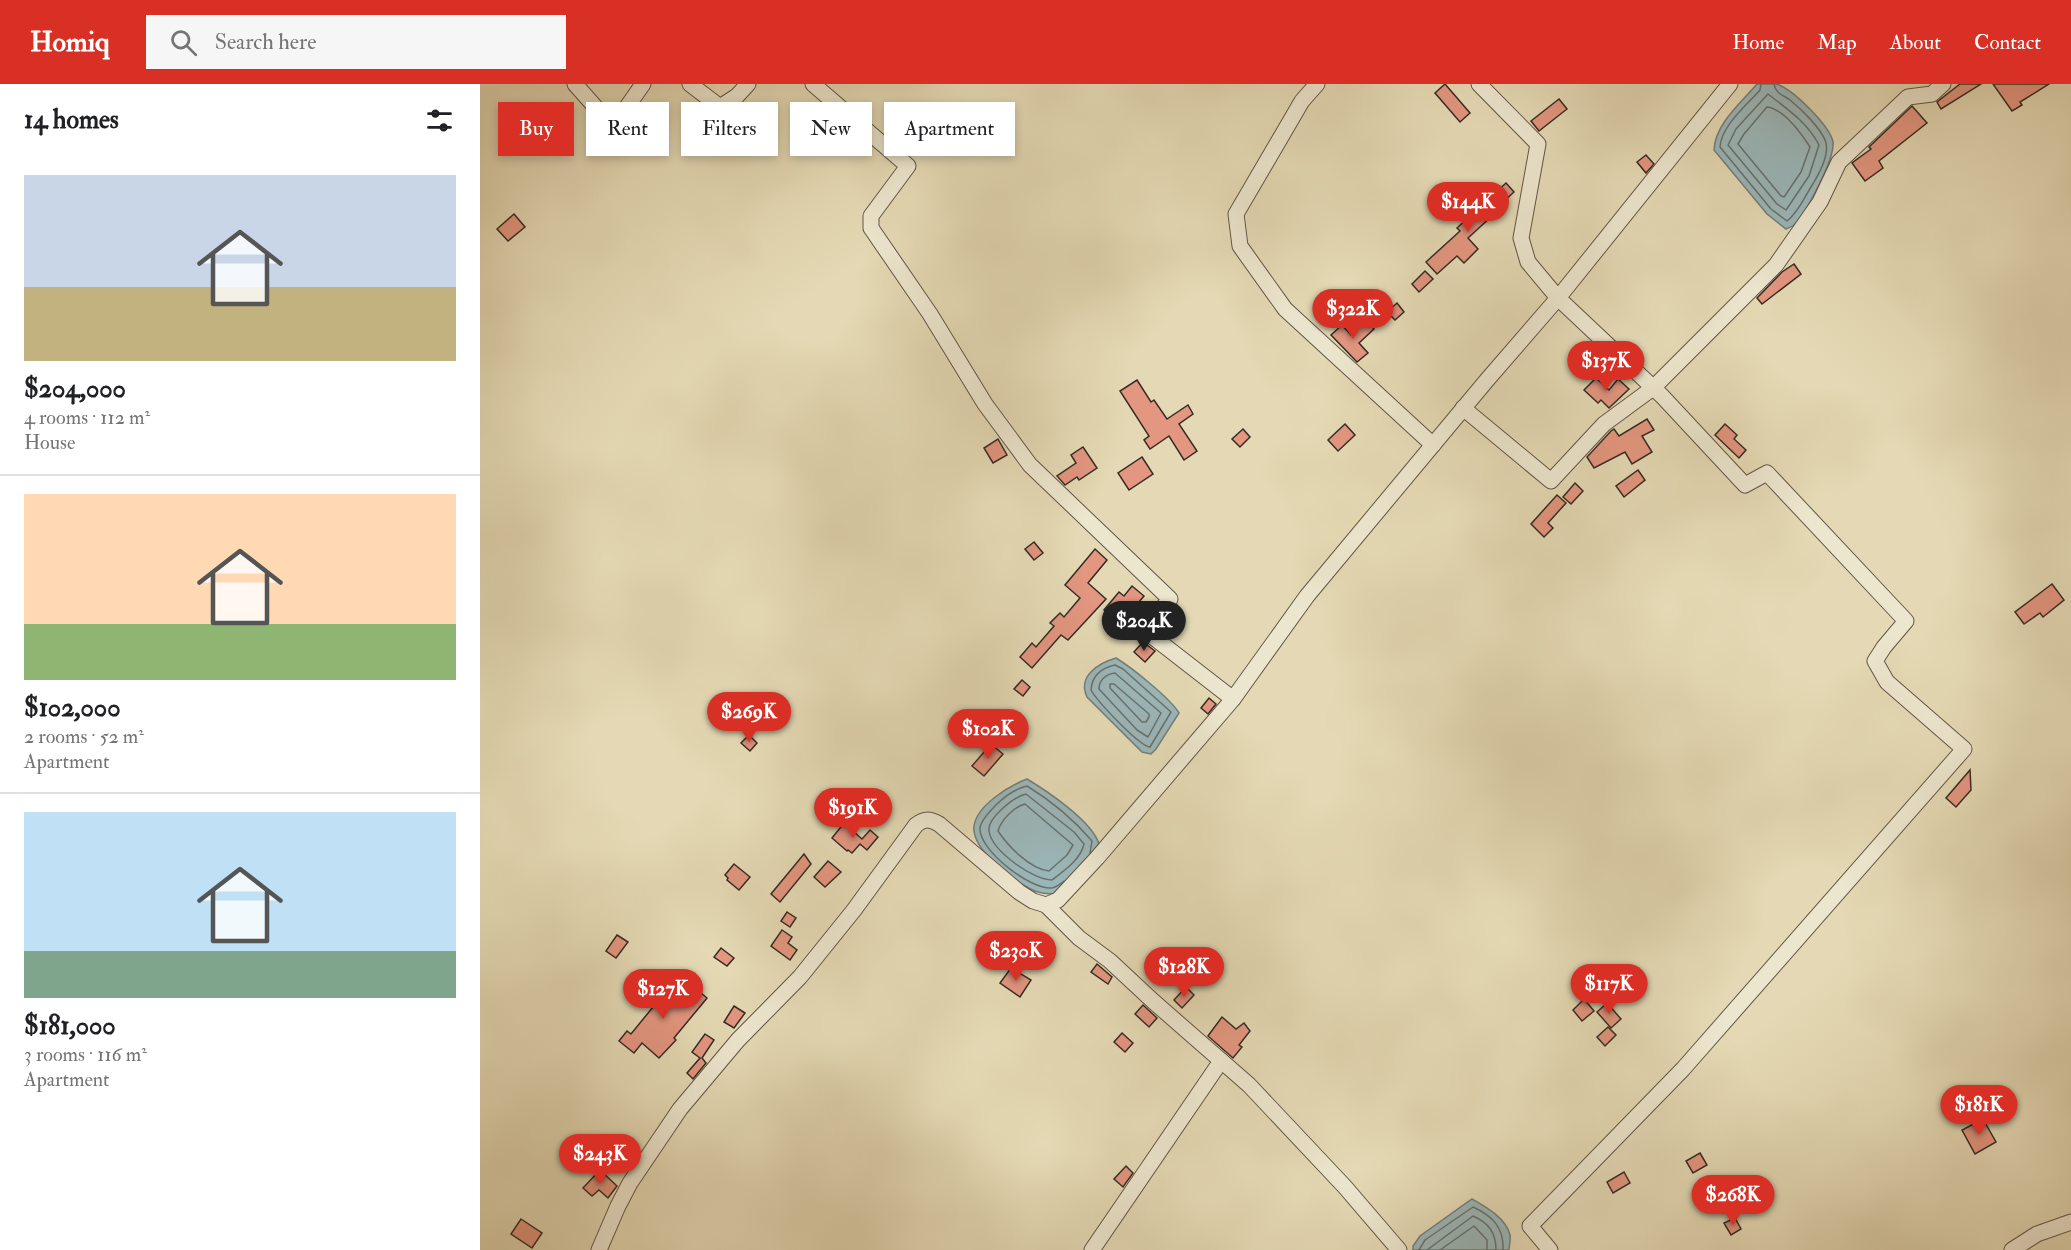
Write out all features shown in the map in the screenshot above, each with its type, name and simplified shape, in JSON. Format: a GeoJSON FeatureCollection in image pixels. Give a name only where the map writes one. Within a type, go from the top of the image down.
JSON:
{"type":"FeatureCollection","features":[{"type":"Feature","properties":{"kind":"street"},"geometry":{"type":"LineString","coordinates":[[575,84],[613,128],[643,84]]}},
{"type":"Feature","properties":{"kind":"street"},"geometry":{"type":"LineString","coordinates":[[690,84],[720,107],[737,96],[748,84]]}},
{"type":"Feature","properties":{"kind":"street"},"geometry":{"type":"LineString","coordinates":[[813,84],[908,166],[871,216],[871,228],[930,314],[984,404],[1030,465],[1170,599],[1147,626],[1148,633],[1233,699]]}},
{"type":"Feature","properties":{"kind":"street"},"geometry":{"type":"LineString","coordinates":[[1317,84],[1302,101],[1236,214],[1240,246],[1285,309],[1433,445]]}},
{"type":"Feature","properties":{"kind":"street"},"geometry":{"type":"LineString","coordinates":[[1479,84],[1538,144],[1521,238],[1528,261],[1558,298],[1653,388],[1745,485],[1767,473],[1906,621],[1875,661],[1887,682],[1964,749],[1683,1069],[1530,1226],[1550,1250]]}},
{"type":"Feature","properties":{"kind":"street"},"geometry":{"type":"LineString","coordinates":[[1046,905],[1058,900],[1097,858],[1233,699],[1307,596],[1558,298],[1730,84]]}},
{"type":"Feature","properties":{"kind":"street"},"geometry":{"type":"LineString","coordinates":[[1463,408],[1551,481],[1604,424],[1653,388],[1776,265],[1820,202],[1839,162],[1908,97],[1932,94],[1943,84]]}},
{"type":"Feature","properties":{"kind":"street"},"geometry":{"type":"LineString","coordinates":[[599,1250],[630,1183],[701,1081],[800,977],[854,910],[916,825],[922,820],[931,819],[1019,892],[1046,905],[1079,938],[1110,961],[1249,1085],[1345,1187],[1399,1250]]}},
{"type":"Feature","properties":{"kind":"street"},"geometry":{"type":"LineString","coordinates":[[1092,1250],[1221,1061]]}},
{"type":"Feature","properties":{"kind":"street"},"geometry":{"type":"LineString","coordinates":[[2012,1250],[2037,1234],[2071,1222]]}},
{"type":"Feature","properties":{"kind":"water"},"geometry":{"type":"Polygon","coordinates":[[[1757,84],[1776,84],[1791,92],[1818,118],[1833,142],[1825,173],[1812,198],[1794,225],[1786,229],[1767,214],[1714,150],[1715,140],[1724,123],[1757,84]]]}},
{"type":"Feature","properties":{"kind":"water"},"geometry":{"type":"Polygon","coordinates":[[[1116,658],[1159,691],[1179,713],[1151,754],[1142,752],[1087,697],[1085,683],[1087,677],[1103,663],[1116,658]]]}},
{"type":"Feature","properties":{"kind":"water"},"geometry":{"type":"Polygon","coordinates":[[[1027,779],[1078,816],[1095,835],[1099,844],[1057,894],[1038,892],[1017,881],[987,855],[975,835],[976,818],[987,804],[1003,791],[1027,779]]]}},
{"type":"Feature","properties":{"kind":"water"},"geometry":{"type":"Polygon","coordinates":[[[1472,1199],[1504,1223],[1510,1235],[1509,1250],[1413,1250],[1420,1236],[1472,1199]]]}},
{"type":"Feature","properties":{"kind":"building"},"geometry":{"type":"Polygon","coordinates":[[[1445,84],[1470,113],[1460,122],[1435,93],[1445,84]]]}},
{"type":"Feature","properties":{"kind":"building"},"geometry":{"type":"Polygon","coordinates":[[[1960,84],[1981,84],[1941,109],[1937,102],[1960,84]]]}},
{"type":"Feature","properties":{"kind":"building"},"geometry":{"type":"Polygon","coordinates":[[[1993,84],[2049,84],[2020,102],[2022,105],[2012,111],[1993,84]]]}},
{"type":"Feature","properties":{"kind":"building"},"geometry":{"type":"Polygon","coordinates":[[[1559,99],[1567,109],[1539,131],[1531,121],[1559,99]]]}},
{"type":"Feature","properties":{"kind":"building"},"geometry":{"type":"Polygon","coordinates":[[[1912,106],[1927,123],[1879,161],[1883,168],[1865,181],[1852,163],[1871,149],[1869,147],[1912,106]]]}},
{"type":"Feature","properties":{"kind":"building"},"geometry":{"type":"Polygon","coordinates":[[[1646,155],[1654,164],[1646,173],[1637,162],[1646,155]]]}},
{"type":"Feature","properties":{"kind":"building"},"geometry":{"type":"Polygon","coordinates":[[[1506,183],[1514,192],[1468,238],[1478,249],[1464,263],[1457,256],[1437,274],[1426,262],[1460,231],[1457,228],[1506,183]]]}},
{"type":"Feature","properties":{"kind":"building"},"geometry":{"type":"Polygon","coordinates":[[[514,214],[525,227],[508,241],[497,229],[514,214]]]}},
{"type":"Feature","properties":{"kind":"building"},"geometry":{"type":"Polygon","coordinates":[[[1794,264],[1801,274],[1762,304],[1757,298],[1782,272],[1794,264]]]}},
{"type":"Feature","properties":{"kind":"building"},"geometry":{"type":"Polygon","coordinates":[[[1425,271],[1433,279],[1419,292],[1412,284],[1425,271]]]}},
{"type":"Feature","properties":{"kind":"building"},"geometry":{"type":"Polygon","coordinates":[[[1397,303],[1404,312],[1395,320],[1387,312],[1397,303]]]}},
{"type":"Feature","properties":{"kind":"building"},"geometry":{"type":"Polygon","coordinates":[[[1366,321],[1374,329],[1359,343],[1368,353],[1357,362],[1331,335],[1342,325],[1351,335],[1366,321]]]}},
{"type":"Feature","properties":{"kind":"building"},"geometry":{"type":"Polygon","coordinates":[[[1596,378],[1609,390],[1618,379],[1629,389],[1609,408],[1601,400],[1598,403],[1584,390],[1596,378]]]}},
{"type":"Feature","properties":{"kind":"building"},"geometry":{"type":"Polygon","coordinates":[[[1137,380],[1151,402],[1154,400],[1167,419],[1188,405],[1193,414],[1179,424],[1197,451],[1184,460],[1169,436],[1150,449],[1144,440],[1149,436],[1120,391],[1137,380]]]}},
{"type":"Feature","properties":{"kind":"building"},"geometry":{"type":"Polygon","coordinates":[[[1647,419],[1654,430],[1642,436],[1652,452],[1632,464],[1625,452],[1594,468],[1587,457],[1611,431],[1614,429],[1619,436],[1647,419]]]}},
{"type":"Feature","properties":{"kind":"building"},"geometry":{"type":"Polygon","coordinates":[[[1345,424],[1355,435],[1338,451],[1328,440],[1345,424]]]}},
{"type":"Feature","properties":{"kind":"building"},"geometry":{"type":"Polygon","coordinates":[[[1725,424],[1737,435],[1734,439],[1746,450],[1739,458],[1715,435],[1725,424]]]}},
{"type":"Feature","properties":{"kind":"building"},"geometry":{"type":"Polygon","coordinates":[[[1243,429],[1250,437],[1240,447],[1232,439],[1243,429]]]}},
{"type":"Feature","properties":{"kind":"building"},"geometry":{"type":"Polygon","coordinates":[[[998,439],[1007,455],[993,463],[984,448],[998,439]]]}},
{"type":"Feature","properties":{"kind":"building"},"geometry":{"type":"Polygon","coordinates":[[[1083,447],[1097,468],[1079,480],[1077,477],[1065,485],[1057,476],[1076,463],[1071,455],[1083,447]]]}},
{"type":"Feature","properties":{"kind":"building"},"geometry":{"type":"Polygon","coordinates":[[[1142,457],[1153,474],[1129,490],[1118,473],[1142,457]]]}},
{"type":"Feature","properties":{"kind":"building"},"geometry":{"type":"Polygon","coordinates":[[[1638,470],[1645,480],[1624,497],[1616,486],[1638,470]]]}},
{"type":"Feature","properties":{"kind":"building"},"geometry":{"type":"Polygon","coordinates":[[[1575,483],[1583,491],[1571,504],[1563,497],[1575,483]]]}},
{"type":"Feature","properties":{"kind":"building"},"geometry":{"type":"Polygon","coordinates":[[[1557,495],[1566,503],[1548,523],[1553,528],[1544,537],[1531,524],[1557,495]]]}},
{"type":"Feature","properties":{"kind":"building"},"geometry":{"type":"Polygon","coordinates":[[[1034,542],[1043,553],[1034,560],[1025,549],[1034,542]]]}},
{"type":"Feature","properties":{"kind":"building"},"geometry":{"type":"Polygon","coordinates":[[[1095,549],[1107,560],[1088,583],[1106,599],[1068,640],[1061,635],[1032,668],[1020,657],[1032,643],[1036,647],[1054,626],[1050,623],[1060,613],[1064,617],[1080,598],[1065,585],[1095,549]]]}},
{"type":"Feature","properties":{"kind":"building"},"geometry":{"type":"Polygon","coordinates":[[[2052,584],[2064,600],[2043,617],[2040,613],[2024,624],[2015,612],[2052,584]]]}},
{"type":"Feature","properties":{"kind":"building"},"geometry":{"type":"Polygon","coordinates":[[[1132,586],[1144,596],[1120,624],[1104,610],[1119,592],[1124,596],[1132,586]]]}},
{"type":"Feature","properties":{"kind":"building"},"geometry":{"type":"Polygon","coordinates":[[[1143,642],[1155,651],[1145,662],[1134,652],[1143,642]]]}},
{"type":"Feature","properties":{"kind":"building"},"geometry":{"type":"Polygon","coordinates":[[[1022,680],[1030,687],[1023,696],[1014,689],[1022,680]]]}},
{"type":"Feature","properties":{"kind":"building"},"geometry":{"type":"Polygon","coordinates":[[[1209,698],[1216,704],[1208,714],[1201,708],[1209,698]]]}},
{"type":"Feature","properties":{"kind":"building"},"geometry":{"type":"Polygon","coordinates":[[[749,735],[757,743],[750,751],[741,743],[749,735]]]}},
{"type":"Feature","properties":{"kind":"building"},"geometry":{"type":"Polygon","coordinates":[[[991,744],[1003,754],[984,776],[972,766],[991,744]]]}},
{"type":"Feature","properties":{"kind":"building"},"geometry":{"type":"Polygon","coordinates":[[[1970,770],[1971,790],[1956,807],[1946,798],[1970,770]]]}},
{"type":"Feature","properties":{"kind":"building"},"geometry":{"type":"Polygon","coordinates":[[[844,823],[862,839],[870,830],[878,837],[867,850],[860,844],[852,853],[847,851],[832,838],[844,823]]]}},
{"type":"Feature","properties":{"kind":"building"},"geometry":{"type":"Polygon","coordinates":[[[804,854],[811,864],[780,902],[771,894],[804,854]]]}},
{"type":"Feature","properties":{"kind":"building"},"geometry":{"type":"Polygon","coordinates":[[[828,861],[841,872],[825,887],[814,877],[828,861]]]}},
{"type":"Feature","properties":{"kind":"building"},"geometry":{"type":"Polygon","coordinates":[[[734,864],[750,877],[739,890],[727,880],[725,875],[734,864]]]}},
{"type":"Feature","properties":{"kind":"building"},"geometry":{"type":"Polygon","coordinates":[[[787,912],[796,918],[790,927],[781,921],[787,912]]]}},
{"type":"Feature","properties":{"kind":"building"},"geometry":{"type":"Polygon","coordinates":[[[782,930],[792,937],[788,943],[797,950],[790,960],[771,946],[782,930]]]}},
{"type":"Feature","properties":{"kind":"building"},"geometry":{"type":"Polygon","coordinates":[[[617,935],[628,942],[616,958],[606,951],[617,935]]]}},
{"type":"Feature","properties":{"kind":"building"},"geometry":{"type":"Polygon","coordinates":[[[721,948],[734,958],[727,966],[714,957],[721,948]]]}},
{"type":"Feature","properties":{"kind":"building"},"geometry":{"type":"Polygon","coordinates":[[[1097,964],[1112,977],[1108,984],[1091,972],[1097,964]]]}},
{"type":"Feature","properties":{"kind":"building"},"geometry":{"type":"Polygon","coordinates":[[[1011,968],[1031,980],[1020,997],[1000,983],[1011,968]]]}},
{"type":"Feature","properties":{"kind":"building"},"geometry":{"type":"Polygon","coordinates":[[[647,984],[658,992],[662,987],[673,996],[677,991],[688,998],[696,989],[707,998],[674,1038],[676,1040],[659,1058],[642,1043],[634,1053],[619,1041],[627,1031],[631,1034],[653,1007],[638,995],[647,984]]]}},
{"type":"Feature","properties":{"kind":"building"},"geometry":{"type":"Polygon","coordinates":[[[1186,987],[1194,995],[1182,1008],[1174,1000],[1186,987]]]}},
{"type":"Feature","properties":{"kind":"building"},"geometry":{"type":"Polygon","coordinates":[[[1584,999],[1594,1011],[1582,1021],[1573,1010],[1584,999]]]}},
{"type":"Feature","properties":{"kind":"building"},"geometry":{"type":"Polygon","coordinates":[[[1607,1003],[1621,1019],[1611,1028],[1597,1012],[1607,1003]]]}},
{"type":"Feature","properties":{"kind":"building"},"geometry":{"type":"Polygon","coordinates":[[[1143,1005],[1157,1018],[1149,1027],[1135,1014],[1143,1005]]]}},
{"type":"Feature","properties":{"kind":"building"},"geometry":{"type":"Polygon","coordinates":[[[734,1006],[745,1013],[734,1028],[724,1022],[734,1006]]]}},
{"type":"Feature","properties":{"kind":"building"},"geometry":{"type":"Polygon","coordinates":[[[1222,1017],[1236,1029],[1244,1023],[1250,1031],[1239,1045],[1242,1047],[1233,1058],[1208,1036],[1222,1017]]]}},
{"type":"Feature","properties":{"kind":"building"},"geometry":{"type":"Polygon","coordinates":[[[1608,1027],[1616,1035],[1605,1046],[1597,1037],[1608,1027]]]}},
{"type":"Feature","properties":{"kind":"building"},"geometry":{"type":"Polygon","coordinates":[[[1122,1033],[1133,1043],[1125,1052],[1114,1042],[1122,1033]]]}},
{"type":"Feature","properties":{"kind":"building"},"geometry":{"type":"Polygon","coordinates":[[[705,1034],[714,1040],[702,1058],[706,1063],[693,1079],[687,1073],[700,1058],[692,1052],[705,1034]]]}},
{"type":"Feature","properties":{"kind":"building"},"geometry":{"type":"Polygon","coordinates":[[[1983,1119],[1996,1142],[1975,1154],[1962,1130],[1983,1119]]]}},
{"type":"Feature","properties":{"kind":"building"},"geometry":{"type":"Polygon","coordinates":[[[1700,1153],[1707,1165],[1693,1173],[1686,1161],[1700,1153]]]}},
{"type":"Feature","properties":{"kind":"building"},"geometry":{"type":"Polygon","coordinates":[[[1126,1166],[1133,1173],[1123,1187],[1114,1179],[1126,1166]]]}},
{"type":"Feature","properties":{"kind":"building"},"geometry":{"type":"Polygon","coordinates":[[[600,1170],[617,1186],[608,1198],[599,1190],[592,1196],[583,1188],[600,1170]]]}},
{"type":"Feature","properties":{"kind":"building"},"geometry":{"type":"Polygon","coordinates":[[[1624,1172],[1630,1183],[1613,1193],[1607,1182],[1624,1172]]]}},
{"type":"Feature","properties":{"kind":"building"},"geometry":{"type":"Polygon","coordinates":[[[1735,1218],[1741,1229],[1731,1235],[1724,1223],[1735,1218]]]}},
{"type":"Feature","properties":{"kind":"building"},"geometry":{"type":"Polygon","coordinates":[[[521,1219],[542,1233],[532,1248],[511,1234],[521,1219]]]}}]}
